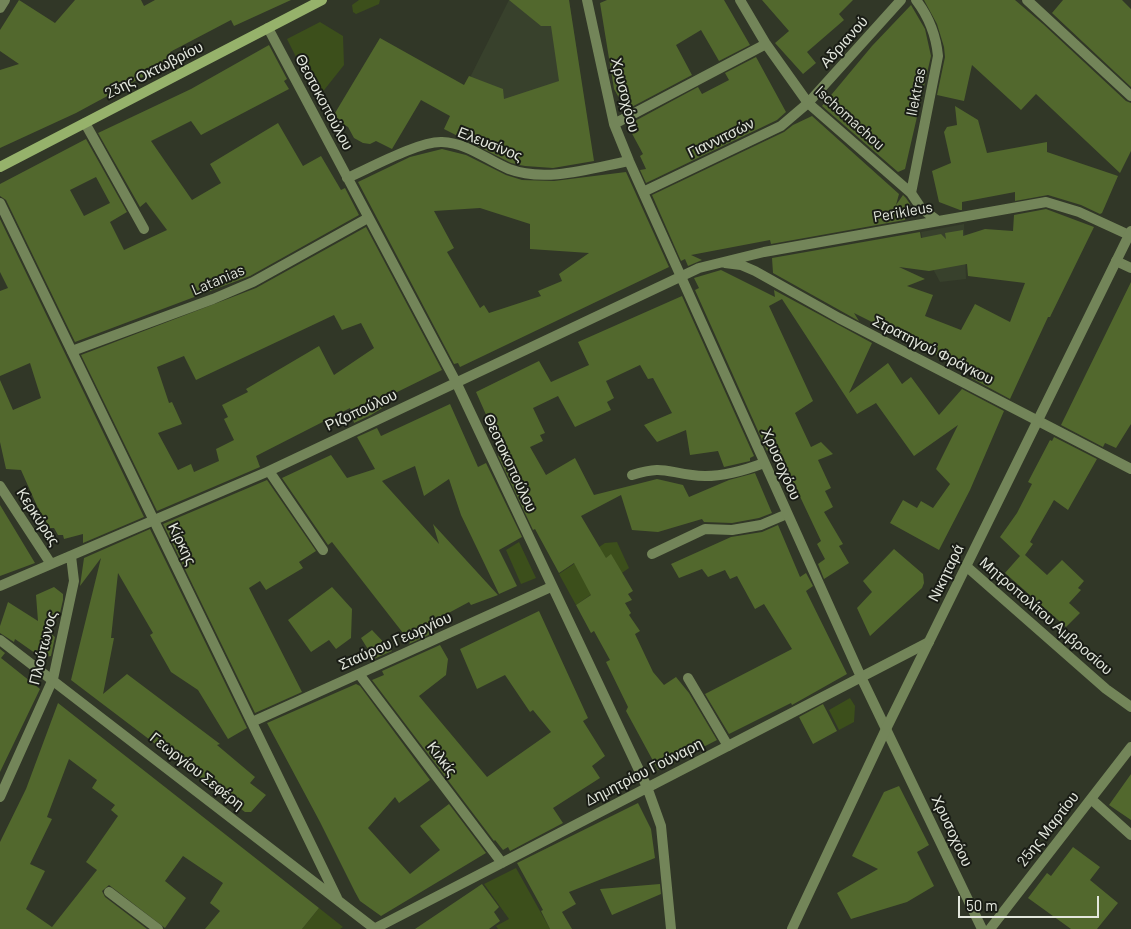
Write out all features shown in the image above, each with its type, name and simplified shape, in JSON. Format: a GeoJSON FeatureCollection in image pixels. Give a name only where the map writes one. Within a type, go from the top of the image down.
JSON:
{"type":"FeatureCollection","features":[{"type":"Feature","properties":{"kind":"main road","name":"23ης Οκτωβρίου"},"geometry":{"type":"LineString","coordinates":[[0,166],[322,0]]}},
{"type":"Feature","properties":{"kind":"street"},"geometry":{"type":"LineString","coordinates":[[0,8],[5,0]]}},
{"type":"Feature","properties":{"kind":"street","name":"Χρυσοχόου"},"geometry":{"type":"LineString","coordinates":[[588,0],[614,124],[629,161],[679,276],[861,677],[982,929]]}},
{"type":"Feature","properties":{"kind":"street","name":"Ischomachou"},"geometry":{"type":"LineString","coordinates":[[740,0],[766,44],[808,103],[911,193],[921,208],[938,221]]}},
{"type":"Feature","properties":{"kind":"street","name":"Αδριανού"},"geometry":{"type":"LineString","coordinates":[[808,103],[901,0]]}},
{"type":"Feature","properties":{"kind":"street","name":"Ilektras"},"geometry":{"type":"LineString","coordinates":[[911,193],[938,56],[937,41],[930,24],[916,0]]}},
{"type":"Feature","properties":{"kind":"street"},"geometry":{"type":"LineString","coordinates":[[1027,0],[1131,96]]}},
{"type":"Feature","properties":{"kind":"street","name":"Θεοτοκοπούλου"},"geometry":{"type":"LineString","coordinates":[[268,28],[456,382],[551,587],[647,787],[661,826],[671,929]]}},
{"type":"Feature","properties":{"kind":"street"},"geometry":{"type":"LineString","coordinates":[[614,124],[766,44]]}},
{"type":"Feature","properties":{"kind":"street","name":"Γιαννιτσών"},"geometry":{"type":"LineString","coordinates":[[643,192],[781,126],[808,103]]}},
{"type":"Feature","properties":{"kind":"street"},"geometry":{"type":"LineString","coordinates":[[85,123],[144,229]]}},
{"type":"Feature","properties":{"kind":"street","name":"Ελευσίνος"},"geometry":{"type":"LineString","coordinates":[[347,178],[424,145],[441,142],[472,150],[508,168],[526,174],[564,173],[629,161]]}},
{"type":"Feature","properties":{"kind":"street","name":"Perikleus"},"geometry":{"type":"LineString","coordinates":[[679,276],[720,262],[1046,202],[1078,212],[1130,233]]}},
{"type":"Feature","properties":{"kind":"street","name":"Κίρκης"},"geometry":{"type":"LineString","coordinates":[[0,203],[337,898]]}},
{"type":"Feature","properties":{"kind":"street","name":"Latanias"},"geometry":{"type":"LineString","coordinates":[[72,351],[213,299],[245,285],[368,218]]}},
{"type":"Feature","properties":{"kind":"street","name":"Νικηταρά"},"geometry":{"type":"LineString","coordinates":[[792,929],[886,729],[1130,233]]}},
{"type":"Feature","properties":{"kind":"street"},"geometry":{"type":"LineString","coordinates":[[1116,261],[1131,268]]}},
{"type":"Feature","properties":{"kind":"street","name":"Στρατηγού Φράγκου"},"geometry":{"type":"LineString","coordinates":[[720,262],[742,265],[755,271],[839,318],[1131,469]]}},
{"type":"Feature","properties":{"kind":"street","name":"Ριζοπούλου"},"geometry":{"type":"LineString","coordinates":[[0,586],[269,471],[679,276]]}},
{"type":"Feature","properties":{"kind":"street"},"geometry":{"type":"LineString","coordinates":[[632,475],[653,469],[706,476],[745,470],[764,463]]}},
{"type":"Feature","properties":{"kind":"street"},"geometry":{"type":"LineString","coordinates":[[269,471],[323,550]]}},
{"type":"Feature","properties":{"kind":"street","name":"Κερκύρας"},"geometry":{"type":"LineString","coordinates":[[0,486],[51,564]]}},
{"type":"Feature","properties":{"kind":"street"},"geometry":{"type":"LineString","coordinates":[[652,554],[705,529],[732,530],[761,525],[787,514]]}},
{"type":"Feature","properties":{"kind":"street","name":"Πλούτωνος"},"geometry":{"type":"LineString","coordinates":[[0,797],[53,679],[74,581],[71,556]]}},
{"type":"Feature","properties":{"kind":"street","name":"Μητροπολίτου Αμβροσίου"},"geometry":{"type":"LineString","coordinates":[[966,566],[1106,689],[1131,707]]}},
{"type":"Feature","properties":{"kind":"street","name":"Σταύρου Γεωργίου"},"geometry":{"type":"LineString","coordinates":[[252,722],[551,587]]}},
{"type":"Feature","properties":{"kind":"street","name":"Γεωργίου Σεφέρη"},"geometry":{"type":"LineString","coordinates":[[0,640],[337,898],[374,929]]}},
{"type":"Feature","properties":{"kind":"street","name":"Δημητρίου Γούναρη"},"geometry":{"type":"LineString","coordinates":[[374,929],[929,642]]}},
{"type":"Feature","properties":{"kind":"street","name":"Κιλκίς"},"geometry":{"type":"LineString","coordinates":[[359,674],[502,863]]}},
{"type":"Feature","properties":{"kind":"street"},"geometry":{"type":"LineString","coordinates":[[688,678],[728,746]]}},
{"type":"Feature","properties":{"kind":"street","name":"25ης Μαρτίου"},"geometry":{"type":"LineString","coordinates":[[990,929],[1131,747]]}},
{"type":"Feature","properties":{"kind":"street"},"geometry":{"type":"LineString","coordinates":[[1091,799],[1131,835]]}},
{"type":"Feature","properties":{"kind":"street"},"geometry":{"type":"LineString","coordinates":[[109,892],[158,929]]}},
{"type":"Feature","properties":{"kind":"shaded area"},"geometry":{"type":"Polygon","coordinates":[[[509,0],[569,0],[592,152],[520,166],[444,129],[509,0]]]}},
{"type":"Feature","properties":{"kind":"shaded area"},"geometry":{"type":"Polygon","coordinates":[[[964,224],[966,279],[940,282],[926,256],[921,232],[964,224]]]}},
{"type":"Feature","properties":{"kind":"green space"},"geometry":{"type":"Polygon","coordinates":[[[359,0],[380,0],[379,4],[356,14],[353,12],[352,5],[359,0]]]}},
{"type":"Feature","properties":{"kind":"green space"},"geometry":{"type":"Polygon","coordinates":[[[320,22],[343,36],[344,65],[317,99],[287,39],[320,22]]]}},
{"type":"Feature","properties":{"kind":"green space"},"geometry":{"type":"Polygon","coordinates":[[[519,542],[536,578],[521,584],[506,550],[519,542]]]}},
{"type":"Feature","properties":{"kind":"green space"},"geometry":{"type":"Polygon","coordinates":[[[617,542],[629,568],[576,605],[559,574],[605,543],[617,542]]]}},
{"type":"Feature","properties":{"kind":"green space"},"geometry":{"type":"Polygon","coordinates":[[[850,698],[855,706],[854,722],[839,730],[829,710],[850,698]]]}},
{"type":"Feature","properties":{"kind":"green space"},"geometry":{"type":"Polygon","coordinates":[[[516,868],[550,929],[498,929],[496,926],[509,919],[484,884],[516,868]]]}},
{"type":"Feature","properties":{"kind":"green space"},"geometry":{"type":"Polygon","coordinates":[[[319,908],[343,927],[340,929],[302,929],[319,908]]]}},
{"type":"Feature","properties":{"kind":"building"},"geometry":{"type":"Polygon","coordinates":[[[19,0],[55,23],[75,0],[141,0],[144,6],[155,0],[291,0],[234,26],[231,20],[170,52],[174,59],[148,74],[76,113],[0,148],[0,70],[19,64],[0,51],[0,30],[19,0]]]}},
{"type":"Feature","properties":{"kind":"building"},"geometry":{"type":"Polygon","coordinates":[[[509,0],[569,0],[594,161],[553,168],[511,163],[444,129],[450,116],[421,100],[392,149],[376,141],[370,144],[363,143],[354,138],[348,127],[332,118],[380,38],[464,85],[469,76],[503,89],[504,99],[559,81],[551,26],[541,26],[509,0]]]}},
{"type":"Feature","properties":{"kind":"building"},"geometry":{"type":"Polygon","coordinates":[[[607,0],[724,0],[750,45],[719,61],[701,30],[676,45],[692,75],[626,110],[614,89],[600,3],[607,0]]]}},
{"type":"Feature","properties":{"kind":"building"},"geometry":{"type":"Polygon","coordinates":[[[762,0],[853,0],[839,14],[844,20],[807,52],[816,63],[803,74],[775,43],[789,31],[762,0]]]}},
{"type":"Feature","properties":{"kind":"building"},"geometry":{"type":"Polygon","coordinates":[[[924,0],[1015,0],[1043,24],[1126,101],[1131,103],[1131,151],[1120,173],[1036,94],[1021,110],[972,65],[964,101],[937,95],[945,57],[944,47],[937,24],[924,0]]]}},
{"type":"Feature","properties":{"kind":"building"},"geometry":{"type":"Polygon","coordinates":[[[1063,0],[1122,0],[1131,9],[1131,87],[1052,13],[1063,0]]]}},
{"type":"Feature","properties":{"kind":"building"},"geometry":{"type":"Polygon","coordinates":[[[911,5],[925,29],[931,56],[905,169],[898,172],[822,106],[872,46],[911,5]]]}},
{"type":"Feature","properties":{"kind":"building"},"geometry":{"type":"Polygon","coordinates":[[[269,45],[287,79],[284,81],[289,89],[201,135],[191,121],[151,141],[192,200],[221,183],[210,164],[278,123],[303,166],[321,156],[341,190],[345,188],[359,215],[250,276],[75,342],[6,200],[0,196],[0,184],[86,139],[127,212],[110,222],[124,250],[167,230],[146,202],[140,207],[98,133],[191,89],[269,45]],[[96,177],[70,190],[84,216],[110,203],[96,177]]]}},
{"type":"Feature","properties":{"kind":"building"},"geometry":{"type":"Polygon","coordinates":[[[756,57],[786,112],[777,120],[646,183],[640,170],[646,169],[640,156],[643,154],[629,128],[636,125],[633,122],[698,87],[702,94],[729,80],[725,73],[756,57]]]}},
{"type":"Feature","properties":{"kind":"building"},"geometry":{"type":"Polygon","coordinates":[[[955,106],[978,120],[987,153],[1047,142],[1047,152],[1118,176],[1102,213],[1100,214],[1081,205],[1048,195],[1015,201],[1015,192],[962,202],[962,210],[939,202],[932,171],[951,163],[944,132],[947,127],[957,125],[955,106]]]}},
{"type":"Feature","properties":{"kind":"building"},"geometry":{"type":"Polygon","coordinates":[[[812,116],[899,194],[896,205],[903,195],[906,198],[910,204],[905,220],[771,244],[770,240],[691,255],[702,260],[688,266],[685,259],[681,261],[652,195],[784,132],[793,125],[812,116]]]}},
{"type":"Feature","properties":{"kind":"building"},"geometry":{"type":"Polygon","coordinates":[[[442,149],[466,155],[506,175],[522,180],[554,181],[626,172],[669,267],[460,367],[458,363],[454,364],[358,182],[410,157],[442,149]],[[480,208],[434,211],[454,248],[447,252],[480,308],[484,305],[489,313],[541,296],[538,291],[562,281],[559,274],[589,253],[530,249],[530,224],[480,208]]]}},
{"type":"Feature","properties":{"kind":"building"},"geometry":{"type":"Polygon","coordinates":[[[1046,209],[1094,227],[1050,317],[1048,317],[1010,399],[971,378],[975,374],[914,343],[916,339],[881,322],[880,326],[854,313],[859,321],[773,273],[772,258],[920,232],[921,238],[941,234],[946,239],[945,233],[963,230],[963,236],[985,229],[1013,231],[1014,215],[1046,209]],[[967,264],[929,271],[899,267],[925,279],[907,286],[933,295],[925,316],[961,330],[975,304],[1010,322],[1025,283],[968,276],[967,264]]]}},
{"type":"Feature","properties":{"kind":"building"},"geometry":{"type":"Polygon","coordinates":[[[0,219],[144,517],[83,543],[83,534],[64,539],[63,535],[58,535],[54,528],[50,528],[37,506],[21,470],[6,469],[0,442],[0,380],[13,410],[41,398],[30,363],[0,376],[0,291],[8,288],[0,272],[0,219]]]}},
{"type":"Feature","properties":{"kind":"building"},"geometry":{"type":"Polygon","coordinates":[[[366,227],[442,370],[387,397],[389,404],[371,415],[354,423],[350,408],[256,456],[260,467],[157,511],[81,355],[256,288],[366,227]],[[334,315],[196,380],[184,356],[157,367],[169,403],[172,402],[182,424],[158,433],[178,470],[191,464],[194,472],[219,461],[216,449],[234,440],[224,419],[228,417],[222,405],[248,392],[246,389],[319,346],[334,375],[374,348],[361,323],[342,330],[334,315]]]}},
{"type":"Feature","properties":{"kind":"building"},"geometry":{"type":"Polygon","coordinates":[[[721,270],[775,297],[774,290],[872,343],[849,393],[888,363],[902,384],[911,377],[939,415],[962,389],[1004,411],[970,490],[939,550],[890,523],[903,500],[917,508],[921,501],[933,508],[950,484],[936,469],[958,425],[914,456],[876,403],[857,414],[782,299],[769,306],[813,401],[795,413],[811,447],[821,442],[833,454],[818,460],[831,488],[825,491],[833,507],[824,512],[843,544],[839,546],[849,563],[824,579],[818,564],[825,559],[817,544],[821,541],[777,448],[767,451],[695,290],[699,288],[694,278],[721,270]]]}},
{"type":"Feature","properties":{"kind":"building"},"geometry":{"type":"Polygon","coordinates":[[[1131,282],[1131,424],[1116,448],[1105,443],[1103,447],[1061,425],[1131,282]]]}},
{"type":"Feature","properties":{"kind":"building"},"geometry":{"type":"Polygon","coordinates":[[[682,296],[754,456],[750,458],[750,461],[724,467],[718,451],[690,455],[686,430],[657,442],[644,425],[672,413],[653,378],[648,379],[640,365],[606,381],[614,398],[607,402],[611,410],[575,427],[558,396],[533,408],[545,433],[540,435],[543,441],[530,447],[546,475],[575,458],[594,495],[657,479],[683,485],[689,497],[729,480],[755,473],[772,513],[759,518],[732,523],[704,522],[702,519],[658,532],[632,530],[621,495],[581,516],[606,558],[611,554],[633,591],[628,594],[632,600],[625,603],[631,613],[629,615],[640,631],[635,634],[653,672],[664,685],[676,677],[689,693],[717,740],[658,770],[626,711],[628,707],[606,662],[610,660],[594,631],[591,633],[576,605],[591,595],[574,563],[559,573],[535,529],[533,530],[498,456],[503,453],[476,392],[539,361],[551,382],[589,365],[578,342],[682,296]]]}},
{"type":"Feature","properties":{"kind":"building"},"geometry":{"type":"Polygon","coordinates":[[[450,404],[478,467],[486,463],[522,537],[499,550],[517,586],[499,594],[461,515],[449,479],[424,496],[415,466],[382,481],[439,544],[433,524],[498,595],[471,605],[469,602],[428,624],[433,633],[409,644],[410,642],[332,542],[328,545],[282,478],[331,455],[347,478],[375,469],[357,437],[377,428],[381,436],[450,404]]]}},
{"type":"Feature","properties":{"kind":"building"},"geometry":{"type":"Polygon","coordinates":[[[1054,437],[1097,459],[1068,510],[1054,500],[1030,542],[1033,544],[1025,555],[1047,575],[1062,560],[1084,581],[1078,588],[1081,590],[1069,603],[1080,613],[1066,627],[1005,573],[1020,556],[1000,537],[1017,513],[1032,484],[1028,482],[1050,440],[1052,441],[1054,437]]]}},
{"type":"Feature","properties":{"kind":"building"},"geometry":{"type":"Polygon","coordinates":[[[267,480],[316,551],[299,562],[303,568],[266,590],[260,581],[249,588],[302,692],[255,713],[163,524],[267,480]]]}},
{"type":"Feature","properties":{"kind":"building"},"geometry":{"type":"Polygon","coordinates":[[[0,505],[35,563],[0,576],[0,505]]]}},
{"type":"Feature","properties":{"kind":"building"},"geometry":{"type":"Polygon","coordinates":[[[778,525],[800,577],[806,573],[813,586],[806,591],[847,674],[792,705],[791,703],[729,734],[705,694],[792,649],[764,604],[755,609],[737,576],[730,579],[725,570],[708,577],[702,569],[679,578],[671,564],[731,537],[762,532],[778,525]]]}},
{"type":"Feature","properties":{"kind":"building"},"geometry":{"type":"Polygon","coordinates":[[[150,529],[247,728],[228,739],[198,690],[171,672],[150,635],[153,633],[118,573],[111,638],[114,638],[103,694],[127,674],[220,744],[217,745],[255,777],[250,783],[266,795],[251,812],[245,812],[71,680],[101,558],[80,586],[84,558],[150,529]]]}},
{"type":"Feature","properties":{"kind":"building"},"geometry":{"type":"Polygon","coordinates":[[[894,549],[923,574],[924,583],[922,588],[870,636],[857,608],[872,592],[863,581],[894,549]]]}},
{"type":"Feature","properties":{"kind":"building"},"geometry":{"type":"Polygon","coordinates":[[[54,587],[63,594],[63,600],[60,613],[47,631],[55,637],[51,656],[42,658],[15,639],[14,642],[0,633],[0,626],[8,602],[38,621],[36,595],[54,587]]]}},
{"type":"Feature","properties":{"kind":"building"},"geometry":{"type":"Polygon","coordinates":[[[332,587],[352,609],[351,638],[336,649],[329,640],[311,652],[288,620],[332,587]]]}},
{"type":"Feature","properties":{"kind":"building"},"geometry":{"type":"Polygon","coordinates":[[[539,611],[588,718],[583,721],[605,756],[592,766],[600,778],[553,808],[563,823],[510,851],[508,847],[503,850],[494,841],[372,680],[384,675],[382,671],[440,645],[448,659],[446,675],[419,696],[487,777],[551,732],[533,710],[530,712],[505,675],[477,689],[460,649],[539,611]]]}},
{"type":"Feature","properties":{"kind":"building"},"geometry":{"type":"Polygon","coordinates":[[[372,630],[392,651],[374,659],[361,638],[372,630]]]}},
{"type":"Feature","properties":{"kind":"building"},"geometry":{"type":"Polygon","coordinates":[[[0,649],[5,653],[1,658],[40,689],[0,772],[0,649]]]}},
{"type":"Feature","properties":{"kind":"building"},"geometry":{"type":"Polygon","coordinates":[[[356,684],[360,686],[430,780],[399,803],[395,797],[368,828],[410,874],[440,850],[420,826],[449,804],[486,853],[381,916],[360,901],[267,723],[356,684]]]}},
{"type":"Feature","properties":{"kind":"building"},"geometry":{"type":"Polygon","coordinates":[[[58,703],[319,908],[302,929],[205,929],[220,911],[210,903],[223,883],[183,856],[165,881],[186,898],[165,928],[109,885],[102,891],[105,897],[147,929],[0,929],[0,842],[26,789],[58,703]],[[69,759],[47,817],[52,819],[30,864],[45,871],[26,909],[52,927],[97,870],[86,862],[118,816],[111,810],[115,805],[92,788],[97,780],[69,759]]]}},
{"type":"Feature","properties":{"kind":"building"},"geometry":{"type":"Polygon","coordinates":[[[823,704],[837,731],[813,744],[799,717],[823,704]]]}},
{"type":"Feature","properties":{"kind":"building"},"geometry":{"type":"Polygon","coordinates":[[[1131,774],[1131,820],[1109,805],[1131,774]]]}},
{"type":"Feature","properties":{"kind":"building"},"geometry":{"type":"Polygon","coordinates":[[[899,786],[929,845],[917,852],[934,886],[907,902],[851,919],[837,893],[878,869],[852,856],[884,792],[899,786]]]}},
{"type":"Feature","properties":{"kind":"building"},"geometry":{"type":"Polygon","coordinates":[[[638,803],[651,829],[655,858],[569,892],[576,904],[562,912],[572,929],[550,929],[541,911],[543,910],[517,863],[638,803]]]}},
{"type":"Feature","properties":{"kind":"building"},"geometry":{"type":"Polygon","coordinates":[[[1073,847],[1100,867],[1090,880],[1118,903],[1097,929],[1071,929],[1028,898],[1047,873],[1051,876],[1073,847]]]}},
{"type":"Feature","properties":{"kind":"building"},"geometry":{"type":"Polygon","coordinates":[[[482,884],[499,907],[494,912],[500,921],[489,929],[415,929],[482,884]]]}},
{"type":"Feature","properties":{"kind":"building"},"geometry":{"type":"Polygon","coordinates":[[[660,884],[661,894],[612,915],[600,889],[660,884]]]}}]}
